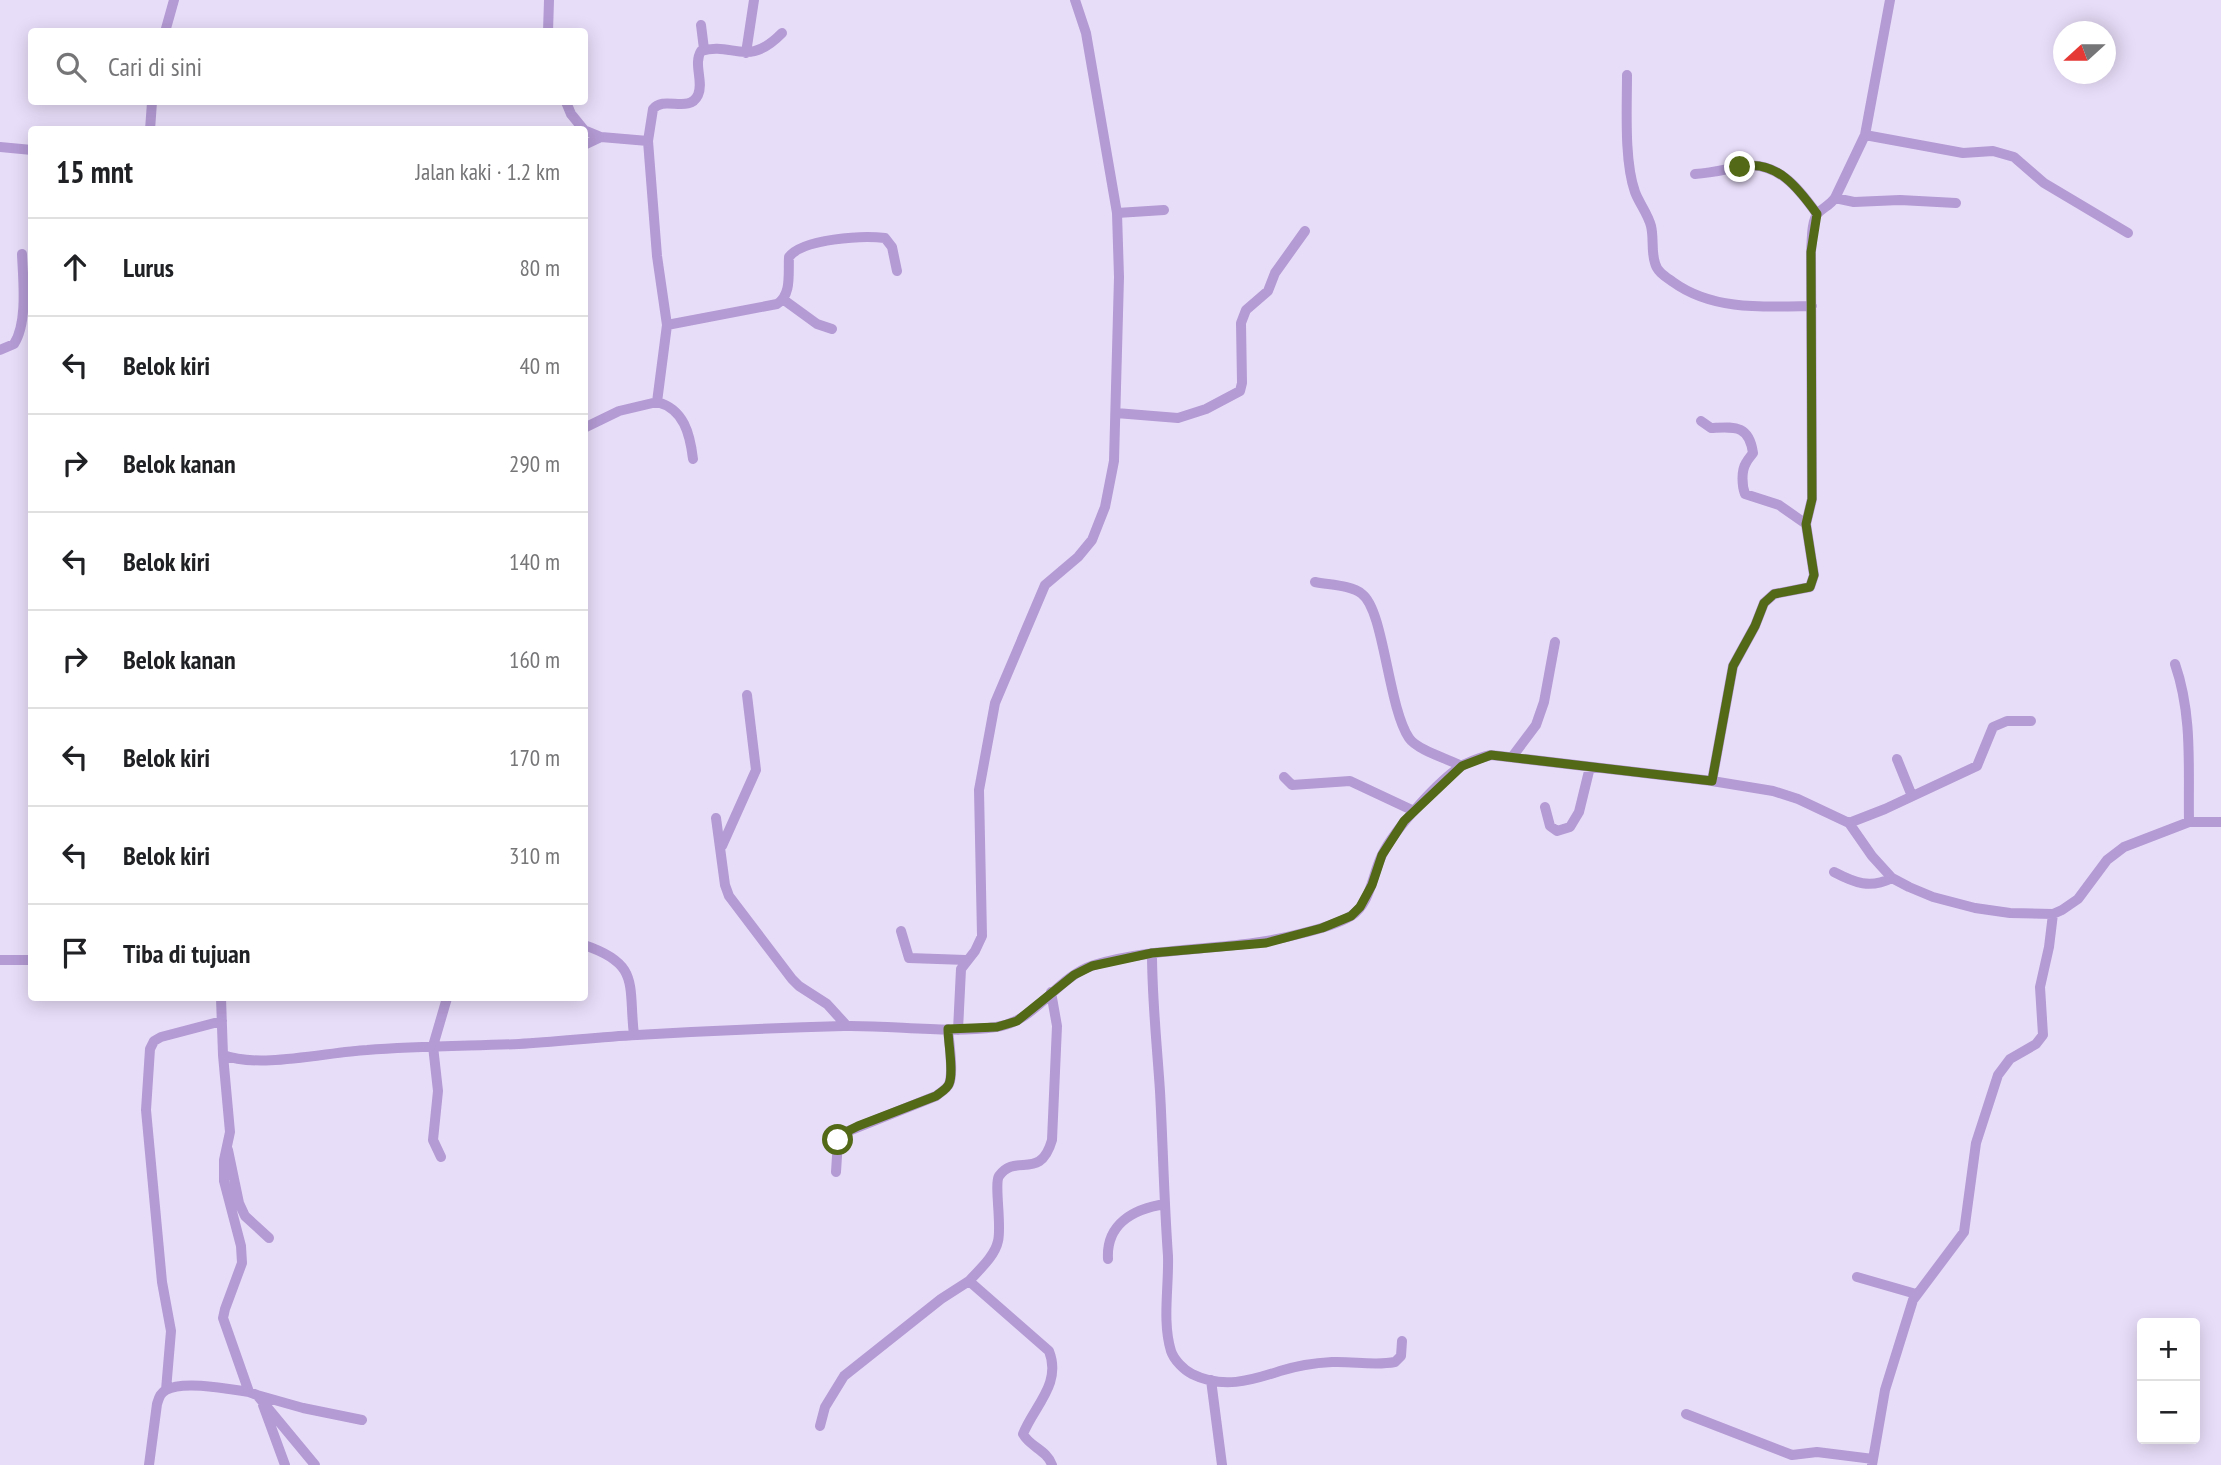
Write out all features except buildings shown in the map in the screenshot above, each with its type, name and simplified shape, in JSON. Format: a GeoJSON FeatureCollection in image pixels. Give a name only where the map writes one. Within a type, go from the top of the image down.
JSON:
{"type":"FeatureCollection","features":[{"type":"Feature","properties":{"kind":"street"},"geometry":{"type":"LineString","coordinates":[[167,28],[174,0]]}},
{"type":"Feature","properties":{"kind":"street"},"geometry":{"type":"LineString","coordinates":[[548,28],[549,0]]}},
{"type":"Feature","properties":{"kind":"street"},"geometry":{"type":"LineString","coordinates":[[746,52],[754,0]]}},
{"type":"Feature","properties":{"kind":"street"},"geometry":{"type":"LineString","coordinates":[[836,1172],[838,1140],[846,1132],[936,1096],[946,1089],[950,1082],[960,972],[982,936],[979,790],[995,703],[1045,585],[1078,557],[1092,540],[1105,506],[1114,461],[1118,213],[1086,33],[1075,0]]}},
{"type":"Feature","properties":{"kind":"street"},"geometry":{"type":"LineString","coordinates":[[1817,214],[1835,198],[1865,135],[1890,0]]}},
{"type":"Feature","properties":{"kind":"street"},"geometry":{"type":"LineString","coordinates":[[701,25],[704,50]]}},
{"type":"Feature","properties":{"kind":"street"},"geometry":{"type":"LineString","coordinates":[[657,402],[667,325],[657,256],[648,141],[653,109],[656,105],[684,104],[697,97],[697,58],[704,50],[746,52],[765,47],[782,33]]}},
{"type":"Feature","properties":{"kind":"street"},"geometry":{"type":"LineString","coordinates":[[1627,75],[1627,138],[1635,190],[1651,226],[1655,263],[1660,272],[1690,293],[1716,301],[1745,306],[1812,306]]}},
{"type":"Feature","properties":{"kind":"street"},"geometry":{"type":"LineString","coordinates":[[150,126],[152,105]]}},
{"type":"Feature","properties":{"kind":"street"},"geometry":{"type":"LineString","coordinates":[[567,105],[581,126]]}},
{"type":"Feature","properties":{"kind":"street"},"geometry":{"type":"LineString","coordinates":[[588,132],[601,137],[648,141]]}},
{"type":"Feature","properties":{"kind":"street"},"geometry":{"type":"LineString","coordinates":[[1865,135],[1963,153],[1993,151],[2014,158],[2044,183],[2128,233]]}},
{"type":"Feature","properties":{"kind":"street"},"geometry":{"type":"LineString","coordinates":[[588,143],[601,137]]}},
{"type":"Feature","properties":{"kind":"street"},"geometry":{"type":"LineString","coordinates":[[0,147],[28,150]]}},
{"type":"Feature","properties":{"kind":"street"},"geometry":{"type":"LineString","coordinates":[[1695,174],[1719,173],[1746,166],[1762,167],[1787,177],[1817,214],[1811,252],[1812,499],[1806,524],[1813,563],[1812,584],[1803,589],[1790,589],[1774,594],[1764,603],[1733,666],[1712,781]]}},
{"type":"Feature","properties":{"kind":"street"},"geometry":{"type":"LineString","coordinates":[[1835,198],[1854,202],[1900,200],[1956,203]]}},
{"type":"Feature","properties":{"kind":"street"},"geometry":{"type":"LineString","coordinates":[[1118,213],[1164,210]]}},
{"type":"Feature","properties":{"kind":"street"},"geometry":{"type":"LineString","coordinates":[[1116,413],[1178,418],[1199,412],[1240,391],[1243,315],[1268,291],[1275,273],[1305,231]]}},
{"type":"Feature","properties":{"kind":"street"},"geometry":{"type":"LineString","coordinates":[[667,325],[778,304],[788,292],[789,257],[796,250],[814,244],[860,237],[885,238],[892,247],[897,271]]}},
{"type":"Feature","properties":{"kind":"street"},"geometry":{"type":"LineString","coordinates":[[0,350],[14,344],[20,331],[22,254]]}},
{"type":"Feature","properties":{"kind":"street"},"geometry":{"type":"LineString","coordinates":[[784,300],[817,324],[832,329]]}},
{"type":"Feature","properties":{"kind":"street"},"geometry":{"type":"LineString","coordinates":[[588,426],[619,411],[657,402],[670,405],[689,433],[693,459]]}},
{"type":"Feature","properties":{"kind":"street"},"geometry":{"type":"LineString","coordinates":[[1701,421],[1711,428],[1732,426],[1742,430],[1752,444],[1754,453],[1746,461],[1744,468],[1745,494],[1779,505],[1806,524]]}},
{"type":"Feature","properties":{"kind":"street"},"geometry":{"type":"LineString","coordinates":[[1315,582],[1358,591],[1366,596],[1379,634],[1398,714],[1409,738],[1415,744],[1462,766]]}},
{"type":"Feature","properties":{"kind":"street"},"geometry":{"type":"LineString","coordinates":[[1512,757],[1536,725],[1544,702],[1555,642]]}},
{"type":"Feature","properties":{"kind":"street"},"geometry":{"type":"LineString","coordinates":[[2175,664],[2187,708],[2190,747],[2189,822]]}},
{"type":"Feature","properties":{"kind":"street"},"geometry":{"type":"LineString","coordinates":[[721,849],[756,771],[747,695]]}},
{"type":"Feature","properties":{"kind":"street"},"geometry":{"type":"LineString","coordinates":[[1849,822],[1885,809],[1977,766],[1993,727],[2007,722],[2031,721]]}},
{"type":"Feature","properties":{"kind":"street"},"geometry":{"type":"LineString","coordinates":[[223,1055],[239,1060],[254,1060],[433,1046],[522,1044],[634,1035],[847,1026],[953,1029],[997,1027],[1017,1021],[1074,975],[1092,966],[1152,953],[1266,943],[1322,928],[1351,916],[1360,907],[1372,885],[1382,855],[1404,821],[1462,766],[1491,755],[1712,781],[1786,795],[1849,822],[1872,856],[1892,878],[1933,897],[1975,908],[2010,913],[2053,914],[2078,899],[2106,860],[2124,847],[2189,822],[2221,822]]}},
{"type":"Feature","properties":{"kind":"street"},"geometry":{"type":"LineString","coordinates":[[1897,759],[1912,796]]}},
{"type":"Feature","properties":{"kind":"street"},"geometry":{"type":"LineString","coordinates":[[1545,807],[1550,825],[1557,831],[1570,827],[1579,812],[1590,767]]}},
{"type":"Feature","properties":{"kind":"street"},"geometry":{"type":"LineString","coordinates":[[1283,778],[1292,785],[1350,781],[1414,811]]}},
{"type":"Feature","properties":{"kind":"street"},"geometry":{"type":"LineString","coordinates":[[716,818],[724,885],[729,896],[792,979],[827,1004],[847,1026]]}},
{"type":"Feature","properties":{"kind":"street"},"geometry":{"type":"LineString","coordinates":[[1834,872],[1851,881],[1867,885],[1882,883],[1892,878]]}},
{"type":"Feature","properties":{"kind":"street"},"geometry":{"type":"LineString","coordinates":[[1686,1414],[1792,1460],[1817,1452],[1873,1462],[1885,1390],[1916,1294],[1964,1232],[1976,1143],[1998,1075],[2010,1059],[2036,1044],[2043,1035],[2040,987],[2053,914]]}},
{"type":"Feature","properties":{"kind":"street"},"geometry":{"type":"LineString","coordinates":[[901,931],[909,958],[966,960]]}},
{"type":"Feature","properties":{"kind":"street"},"geometry":{"type":"LineString","coordinates":[[588,947],[615,958],[629,975],[634,1035]]}},
{"type":"Feature","properties":{"kind":"street"},"geometry":{"type":"LineString","coordinates":[[1152,953],[1152,1003],[1158,1055],[1171,1353],[1192,1374],[1235,1384],[1302,1365],[1395,1362],[1401,1356],[1402,1341]]}},
{"type":"Feature","properties":{"kind":"street"},"geometry":{"type":"LineString","coordinates":[[0,960],[28,960]]}},
{"type":"Feature","properties":{"kind":"street"},"geometry":{"type":"LineString","coordinates":[[820,1426],[825,1407],[844,1376],[941,1299],[969,1281],[990,1257],[998,1243],[1000,1210],[996,1183],[1000,1174],[1008,1168],[1042,1161],[1048,1155],[1052,1140],[1057,1036],[1051,992]]}},
{"type":"Feature","properties":{"kind":"street"},"geometry":{"type":"LineString","coordinates":[[221,1001],[230,1132],[224,1160],[224,1181],[241,1246],[242,1263],[223,1318],[285,1465]]}},
{"type":"Feature","properties":{"kind":"street"},"geometry":{"type":"LineString","coordinates":[[441,1157],[433,1140],[438,1091],[433,1046],[446,1001]]}},
{"type":"Feature","properties":{"kind":"street"},"geometry":{"type":"LineString","coordinates":[[166,1390],[171,1331],[162,1282],[148,1133],[147,1079],[150,1049],[154,1041],[161,1037],[222,1021]]}},
{"type":"Feature","properties":{"kind":"street"},"geometry":{"type":"LineString","coordinates":[[227,1148],[239,1203],[245,1216],[269,1238]]}},
{"type":"Feature","properties":{"kind":"street"},"geometry":{"type":"LineString","coordinates":[[1108,1259],[1111,1238],[1123,1218],[1144,1208],[1165,1204]]}},
{"type":"Feature","properties":{"kind":"street"},"geometry":{"type":"LineString","coordinates":[[1857,1277],[1916,1294]]}},
{"type":"Feature","properties":{"kind":"street"},"geometry":{"type":"LineString","coordinates":[[969,1281],[1049,1351],[1054,1364],[1053,1376],[1040,1408],[1023,1434],[1048,1455],[1052,1465]]}},
{"type":"Feature","properties":{"kind":"street"},"geometry":{"type":"LineString","coordinates":[[1211,1380],[1222,1465]]}},
{"type":"Feature","properties":{"kind":"street"},"geometry":{"type":"LineString","coordinates":[[149,1465],[159,1396],[166,1390],[183,1386],[256,1395],[352,1420],[362,1420]]}},
{"type":"Feature","properties":{"kind":"street"},"geometry":{"type":"LineString","coordinates":[[256,1395],[314,1465]]}},
{"type":"Feature","properties":{"kind":"route"},"geometry":{"type":"LineString","coordinates":[[838,1140],[858,1126],[936,1096],[946,1089],[951,1074],[948,1029],[976,1030],[1006,1026],[1025,1017],[1051,992],[1092,966],[1152,953],[1266,943],[1322,928],[1351,916],[1360,907],[1372,885],[1382,855],[1404,821],[1462,766],[1476,759],[1491,755],[1712,781],[1733,666],[1764,603],[1774,594],[1810,587],[1814,575],[1806,524],[1812,499],[1811,252],[1817,214],[1787,177],[1762,167],[1740,167]]}}]}
